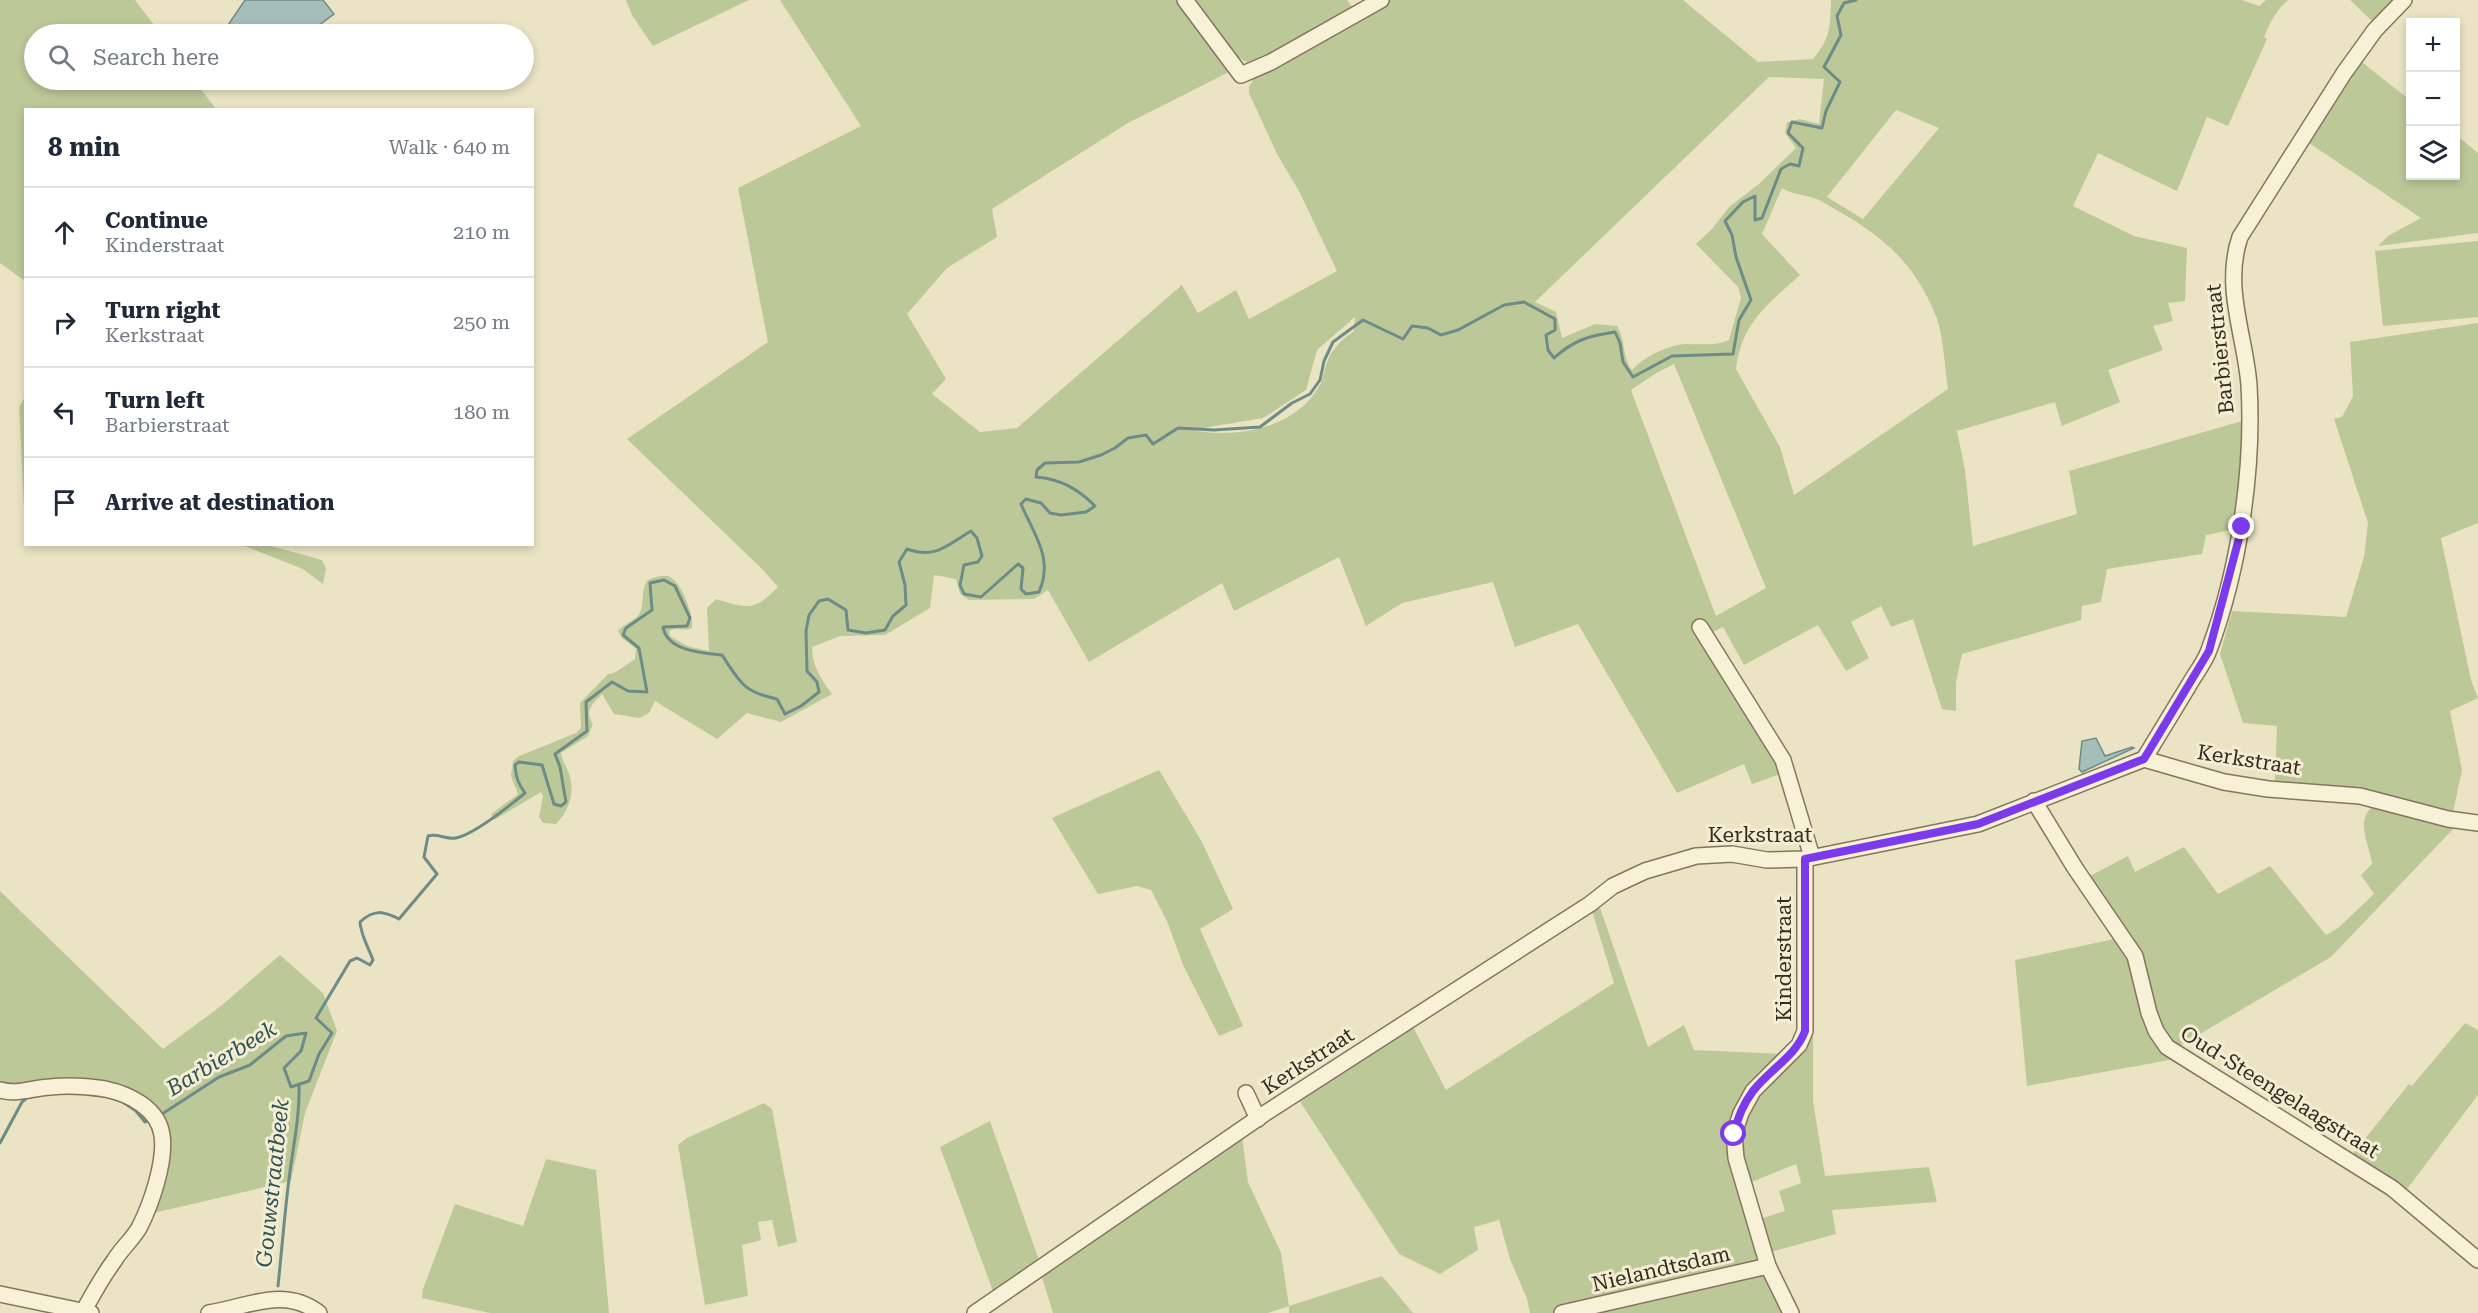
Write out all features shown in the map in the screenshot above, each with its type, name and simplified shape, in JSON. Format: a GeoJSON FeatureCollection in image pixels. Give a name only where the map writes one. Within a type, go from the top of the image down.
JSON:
{"type":"FeatureCollection","features":[{"type":"Feature","properties":{"kind":"street"},"geometry":{"type":"LineString","coordinates":[[1185,0],[1241,75],[1271,62],[1381,0]]}},
{"type":"Feature","properties":{"kind":"street","name":"Barbierstraat"},"geometry":{"type":"LineString","coordinates":[[2144,759],[2209,651],[2242,527],[2249,384],[2232,271],[2240,237],[2344,73],[2375,30],[2404,0]]}},
{"type":"Feature","properties":{"kind":"street","name":"Kinderstraat"},"geometry":{"type":"LineString","coordinates":[[1700,627],[1783,760],[1809,858],[1805,1031],[1799,1045],[1753,1091],[1741,1113],[1734,1134],[1736,1158],[1768,1266],[1791,1313]]}},
{"type":"Feature","properties":{"kind":"street","name":"Kerkstraat"},"geometry":{"type":"LineString","coordinates":[[975,1313],[1258,1119],[1590,904],[1613,886],[1645,872],[1696,856],[1732,854],[1767,860],[1809,858],[1978,824],[2144,759],[2224,782],[2268,789],[2360,796],[2448,819],[2478,823]]}},
{"type":"Feature","properties":{"kind":"street","name":"Oud-Steengelaagstraat"},"geometry":{"type":"LineString","coordinates":[[2034,801],[2075,868],[2135,956],[2149,1013],[2156,1031],[2167,1047],[2392,1188],[2478,1260]]}},
{"type":"Feature","properties":{"kind":"street"},"geometry":{"type":"LineString","coordinates":[[0,1090],[21,1092],[48,1087],[81,1085],[108,1090],[129,1096],[148,1109],[162,1134],[158,1176],[151,1202],[138,1230],[114,1259],[88,1312],[56,1310],[0,1294]]}},
{"type":"Feature","properties":{"kind":"street"},"geometry":{"type":"LineString","coordinates":[[1246,1093],[1258,1119]]}},
{"type":"Feature","properties":{"kind":"street","name":"Nielandtsdam"},"geometry":{"type":"LineString","coordinates":[[1562,1313],[1768,1266]]}},
{"type":"Feature","properties":{"kind":"street"},"geometry":{"type":"LineString","coordinates":[[209,1313],[261,1300],[284,1298],[299,1301],[319,1313]]}},
{"type":"Feature","properties":{"kind":"green space"},"geometry":{"type":"Polygon","coordinates":[[[0,0],[135,0],[153,24],[24,24],[24,90],[202,90],[215,108],[24,108],[24,280],[0,263],[0,0]]]}},
{"type":"Feature","properties":{"kind":"green space"},"geometry":{"type":"Polygon","coordinates":[[[626,0],[749,0],[653,46],[632,15],[626,0]]]}},
{"type":"Feature","properties":{"kind":"green space"},"geometry":{"type":"Polygon","coordinates":[[[780,0],[1179,0],[1233,70],[1128,123],[992,209],[997,237],[947,268],[907,314],[946,379],[932,394],[980,432],[1017,428],[1182,285],[1198,313],[1236,290],[1249,319],[1337,271],[1299,191],[1277,154],[1249,93],[1249,87],[1256,75],[1388,0],[1683,0],[1758,62],[1813,59],[1826,38],[1831,0],[2242,0],[2259,6],[2266,0],[2288,0],[2277,12],[2264,37],[2267,39],[2228,126],[2207,117],[2177,191],[2098,153],[2073,206],[2134,236],[2187,248],[2185,301],[2168,303],[2173,321],[2153,326],[2163,350],[2108,370],[2120,402],[2062,426],[2055,402],[1957,431],[1965,470],[1973,546],[2077,514],[2069,471],[2242,421],[2240,494],[2236,529],[2206,535],[2202,554],[2107,569],[2101,602],[2082,606],[2081,620],[1962,654],[1956,682],[1956,711],[1942,709],[1913,619],[1891,627],[1881,606],[1851,622],[1869,658],[1846,671],[1818,625],[1744,665],[1723,627],[1700,638],[1781,774],[1752,784],[1744,764],[1677,793],[1578,624],[1515,647],[1493,582],[1402,603],[1366,626],[1339,557],[1234,611],[1222,583],[1089,662],[1048,590],[1034,599],[969,600],[960,594],[956,579],[934,575],[930,608],[885,635],[840,636],[812,647],[815,666],[832,694],[781,722],[747,713],[717,739],[655,701],[649,713],[639,718],[614,714],[602,694],[589,711],[593,724],[588,736],[561,753],[570,778],[571,793],[568,806],[556,824],[543,823],[539,817],[543,796],[541,792],[494,820],[491,814],[518,794],[511,776],[513,761],[519,756],[576,733],[581,728],[580,703],[608,674],[614,673],[635,659],[636,649],[622,638],[618,631],[640,613],[644,588],[648,580],[667,576],[677,584],[686,598],[692,628],[669,631],[670,636],[687,646],[709,651],[707,608],[716,599],[750,606],[763,601],[778,587],[627,439],[768,342],[738,188],[861,126],[780,0]],[[1769,77],[1535,302],[1556,312],[1562,338],[1595,324],[1617,326],[1632,370],[1650,356],[1664,349],[1687,344],[1714,344],[1729,340],[1741,298],[1738,287],[1696,244],[1712,229],[1729,207],[1759,184],[1796,148],[1785,133],[1787,122],[1800,119],[1819,124],[1824,79],[1769,77]],[[1896,110],[1827,197],[1863,219],[1939,128],[1896,110]],[[1782,188],[1762,234],[1800,275],[1767,306],[1750,327],[1739,353],[1736,369],[1780,447],[1794,495],[1948,389],[1944,352],[1936,316],[1915,277],[1890,247],[1859,223],[1816,199],[1782,188]],[[1355,317],[1317,350],[1306,390],[1263,418],[1191,430],[1227,433],[1246,431],[1264,427],[1297,411],[1310,399],[1321,383],[1328,359],[1334,350],[1354,331],[1355,317]],[[1674,364],[1631,390],[1716,616],[1766,588],[1674,364]]]}},
{"type":"Feature","properties":{"kind":"green space"},"geometry":{"type":"Polygon","coordinates":[[[1192,0],[1347,0],[1355,11],[1254,63],[1246,62],[1237,56],[1192,0]]]}},
{"type":"Feature","properties":{"kind":"green space"},"geometry":{"type":"Polygon","coordinates":[[[2350,0],[2394,0],[2373,22],[2350,0]]]}},
{"type":"Feature","properties":{"kind":"green space"},"geometry":{"type":"Polygon","coordinates":[[[2359,60],[2406,97],[2406,180],[2460,180],[2460,138],[2478,153],[2478,233],[2378,246],[2388,236],[2421,218],[2306,141],[2359,60]]]}},
{"type":"Feature","properties":{"kind":"green space"},"geometry":{"type":"Polygon","coordinates":[[[2478,241],[2478,317],[2383,326],[2375,251],[2478,241]]]}},
{"type":"Feature","properties":{"kind":"green space"},"geometry":{"type":"Polygon","coordinates":[[[2478,323],[2478,523],[2441,538],[2471,680],[2478,698],[2450,711],[2462,770],[2453,812],[2337,786],[2275,781],[2277,726],[2243,723],[2220,654],[2232,611],[2346,617],[2364,557],[2368,523],[2334,419],[2342,417],[2353,396],[2350,342],[2478,323]]]}},
{"type":"Feature","properties":{"kind":"green space"},"geometry":{"type":"Polygon","coordinates":[[[24,399],[24,508],[19,407],[24,399]]]}},
{"type":"Feature","properties":{"kind":"green space"},"geometry":{"type":"Polygon","coordinates":[[[245,546],[271,546],[322,560],[326,569],[323,584],[303,569],[245,546]]]}},
{"type":"Feature","properties":{"kind":"green space"},"geometry":{"type":"Polygon","coordinates":[[[1159,770],[1202,842],[1233,909],[1200,929],[1243,1026],[1219,1036],[1183,965],[1167,921],[1151,890],[1137,886],[1098,894],[1052,818],[1159,770]]]}},
{"type":"Feature","properties":{"kind":"green space"},"geometry":{"type":"Polygon","coordinates":[[[2372,807],[2454,828],[2331,957],[2176,1048],[2164,1035],[2152,1004],[2143,955],[2131,934],[2088,877],[2128,856],[2135,872],[2184,847],[2218,894],[2270,866],[2326,935],[2338,928],[2374,894],[2361,875],[2372,864],[2364,827],[2367,813],[2372,807]]]}},
{"type":"Feature","properties":{"kind":"green space"},"geometry":{"type":"Polygon","coordinates":[[[0,891],[163,1049],[221,1006],[280,955],[323,993],[337,1031],[305,1113],[291,1181],[149,1214],[168,1145],[141,1099],[0,1086],[0,891]]]}},
{"type":"Feature","properties":{"kind":"green space"},"geometry":{"type":"Polygon","coordinates":[[[1599,905],[1648,1047],[1684,1025],[1694,1050],[1783,1054],[1739,1105],[1730,1121],[1728,1144],[1762,1272],[1785,1313],[1530,1313],[1527,1299],[1510,1259],[1499,1220],[1474,1227],[1478,1250],[1440,1274],[1399,1254],[1299,1100],[1413,1027],[1446,1090],[1614,983],[1592,911],[1599,905]]]}},
{"type":"Feature","properties":{"kind":"green space"},"geometry":{"type":"Polygon","coordinates":[[[2119,938],[2175,1059],[2027,1086],[2015,960],[2119,938]]]}},
{"type":"Feature","properties":{"kind":"green space"},"geometry":{"type":"Polygon","coordinates":[[[2465,1023],[2478,1030],[2478,1095],[2404,1193],[2352,1155],[2409,1084],[2412,1086],[2465,1023]]]}},
{"type":"Feature","properties":{"kind":"green space"},"geometry":{"type":"Polygon","coordinates":[[[1813,1036],[1813,1101],[1825,1176],[1929,1167],[1937,1202],[1832,1210],[1836,1234],[1771,1252],[1760,1219],[1785,1211],[1779,1191],[1801,1183],[1796,1164],[1749,1183],[1741,1146],[1741,1131],[1750,1107],[1759,1095],[1813,1036]]]}},
{"type":"Feature","properties":{"kind":"green space"},"geometry":{"type":"Polygon","coordinates":[[[764,1103],[772,1109],[797,1242],[778,1247],[772,1220],[758,1222],[761,1240],[742,1245],[748,1296],[705,1305],[678,1145],[687,1138],[764,1103]]]}},
{"type":"Feature","properties":{"kind":"green space"},"geometry":{"type":"Polygon","coordinates":[[[990,1121],[1040,1263],[994,1294],[940,1147],[990,1121]]]}},
{"type":"Feature","properties":{"kind":"green space"},"geometry":{"type":"Polygon","coordinates":[[[1242,1136],[1248,1182],[1281,1253],[1289,1306],[1268,1313],[1053,1313],[1041,1274],[1242,1136]]]}},
{"type":"Feature","properties":{"kind":"green space"},"geometry":{"type":"Polygon","coordinates":[[[546,1159],[596,1170],[609,1313],[490,1313],[422,1298],[423,1289],[455,1204],[523,1226],[546,1159]]]}},
{"type":"Feature","properties":{"kind":"green space"},"geometry":{"type":"Polygon","coordinates":[[[1382,1276],[1413,1313],[1289,1313],[1289,1306],[1382,1276]]]}},
{"type":"Feature","properties":{"kind":"water"},"geometry":{"type":"Polygon","coordinates":[[[245,0],[323,0],[334,14],[320,24],[229,24],[245,0]]]}},
{"type":"Feature","properties":{"kind":"water"},"geometry":{"type":"Polygon","coordinates":[[[2096,738],[2105,756],[2134,748],[2082,772],[2079,769],[2082,741],[2096,738]]]}},
{"type":"Feature","properties":{"kind":"waterway","name":"Barbierbeek"},"geometry":{"type":"LineString","coordinates":[[159,1116],[219,1077],[250,1065],[286,1036],[306,1033],[301,1051],[284,1068],[291,1087],[309,1081],[319,1054],[332,1033],[316,1018],[350,961],[357,958],[370,965],[373,960],[360,922],[374,913],[388,914],[399,919],[437,874],[424,857],[428,836],[456,838],[464,835],[518,799],[525,793],[516,773],[515,765],[519,762],[542,765],[554,804],[561,806],[566,802],[560,767],[555,754],[587,731],[586,702],[612,682],[628,691],[647,692],[639,648],[623,635],[626,628],[652,610],[650,583],[664,580],[675,586],[690,618],[687,626],[663,627],[671,641],[686,649],[722,655],[733,672],[749,689],[777,699],[785,714],[801,706],[819,692],[817,682],[807,671],[806,631],[809,615],[819,601],[828,599],[846,610],[848,630],[866,633],[885,630],[893,616],[906,605],[905,585],[899,562],[907,549],[917,552],[933,552],[971,531],[977,538],[982,556],[978,562],[964,565],[960,585],[964,594],[981,597],[1018,564],[1023,568],[1021,589],[1026,594],[1039,592],[1043,580],[1043,557],[1021,504],[1026,499],[1041,503],[1050,513],[1061,515],[1086,512],[1095,506],[1068,486],[1036,477],[1037,470],[1045,463],[1079,462],[1101,455],[1128,438],[1146,435],[1153,444],[1178,428],[1214,430],[1260,427],[1292,403],[1310,394],[1320,380],[1324,361],[1333,342],[1363,320],[1403,339],[1412,326],[1428,328],[1441,335],[1458,330],[1504,305],[1524,302],[1555,319],[1555,330],[1546,335],[1548,350],[1554,358],[1582,340],[1615,332],[1620,343],[1623,362],[1633,377],[1672,356],[1733,354],[1739,320],[1751,300],[1736,257],[1732,235],[1725,221],[1743,202],[1755,196],[1755,220],[1762,218],[1781,169],[1790,164],[1799,166],[1803,148],[1788,133],[1792,122],[1822,128],[1826,111],[1840,82],[1824,67],[1841,35],[1837,16],[1844,3],[1856,0]]}},
{"type":"Feature","properties":{"kind":"waterway","name":"Gouwstraatbeek"},"geometry":{"type":"LineString","coordinates":[[278,1286],[288,1185],[298,1117],[299,1084]]}},
{"type":"Feature","properties":{"kind":"waterway","name":"Barbierbeek"},"geometry":{"type":"LineString","coordinates":[[0,1143],[22,1102],[29,1096]]}},
{"type":"Feature","properties":{"kind":"waterway","name":"Barbierbeek"},"geometry":{"type":"LineString","coordinates":[[123,1102],[136,1111],[145,1122],[150,1120]]}},
{"type":"Feature","properties":{"kind":"route"},"geometry":{"type":"LineString","coordinates":[[1734,1134],[1736,1124],[1753,1091],[1803,1039],[1807,1023],[1805,859],[1978,824],[2144,759],[2209,651],[2242,527]]}}]}
